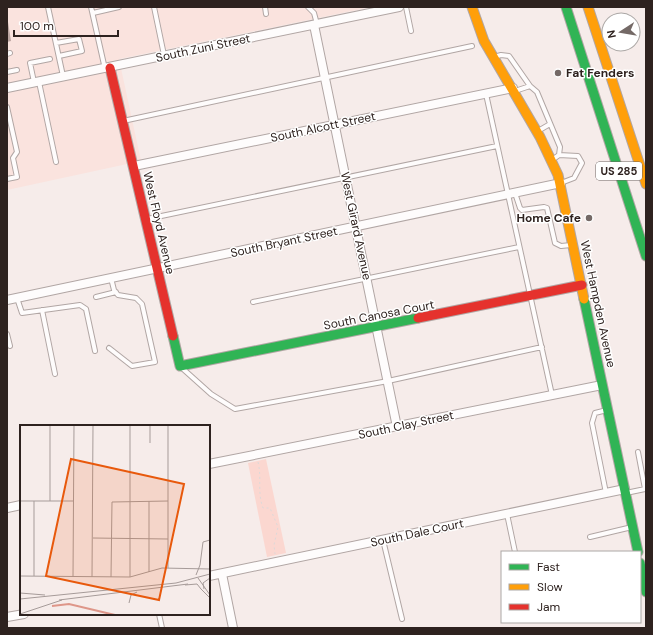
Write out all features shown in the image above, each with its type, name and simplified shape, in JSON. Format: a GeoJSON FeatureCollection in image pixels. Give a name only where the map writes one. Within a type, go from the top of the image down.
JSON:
{"type":"FeatureCollection","features":[{"type":"Feature","properties":{"kind":"main road","name":"West Hampden Avenue"},"geometry":{"type":"LineString","coordinates":[[472,7],[479,28],[494,57],[537,131],[556,157],[560,183],[638,551]]}},
{"type":"Feature","properties":{"kind":"main road","name":"US 285"},"geometry":{"type":"LineString","coordinates":[[566,7],[646,256]]}},
{"type":"Feature","properties":{"kind":"main road","name":"US 285"},"geometry":{"type":"LineString","coordinates":[[588,7],[646,184]]}},
{"type":"Feature","properties":{"kind":"main road"},"geometry":{"type":"LineString","coordinates":[[605,59],[635,132],[646,152]]}},
{"type":"Feature","properties":{"kind":"main road","name":"West Floyd Avenue"},"geometry":{"type":"LineString","coordinates":[[107,68],[123,121],[180,366]]}},
{"type":"Feature","properties":{"kind":"main road","name":"South Canosa Court"},"geometry":{"type":"LineString","coordinates":[[180,366],[530,296],[582,284]]}},
{"type":"Feature","properties":{"kind":"main road"},"geometry":{"type":"LineString","coordinates":[[641,570],[646,592]]}},
{"type":"Feature","properties":{"kind":"street","name":"South Zuni Street"},"geometry":{"type":"LineString","coordinates":[[7,88],[399,7]]}},
{"type":"Feature","properties":{"kind":"street","name":"West Girard Avenue"},"geometry":{"type":"LineString","coordinates":[[316,25],[355,226],[397,427]]}},
{"type":"Feature","properties":{"kind":"street","name":"South Alcott Street"},"geometry":{"type":"LineString","coordinates":[[134,166],[486,94],[514,90]]}},
{"type":"Feature","properties":{"kind":"street","name":"South Bryant Street"},"geometry":{"type":"LineString","coordinates":[[7,300],[560,183]]}},
{"type":"Feature","properties":{"kind":"street","name":"South Clay Street"},"geometry":{"type":"LineString","coordinates":[[210,464],[602,385]]}},
{"type":"Feature","properties":{"kind":"street","name":"South Dale Court"},"geometry":{"type":"LineString","coordinates":[[210,576],[606,493],[625,491]]}},
{"type":"Feature","properties":{"kind":"street"},"geometry":{"type":"LineString","coordinates":[[7,508],[20,504]]}},
{"type":"Feature","properties":{"kind":"street"},"geometry":{"type":"LineString","coordinates":[[222,574],[233,628]]}},
{"type":"Feature","properties":{"kind":"street"},"geometry":{"type":"LineString","coordinates":[[7,618],[20,615]]}},
{"type":"Feature","properties":{"kind":"lane"},"geometry":{"type":"LineString","coordinates":[[48,7],[63,77]]}},
{"type":"Feature","properties":{"kind":"lane"},"geometry":{"type":"LineString","coordinates":[[92,7],[107,68]]}},
{"type":"Feature","properties":{"kind":"lane"},"geometry":{"type":"LineString","coordinates":[[93,13],[119,7]]}},
{"type":"Feature","properties":{"kind":"lane"},"geometry":{"type":"LineString","coordinates":[[154,7],[165,56]]}},
{"type":"Feature","properties":{"kind":"lane"},"geometry":{"type":"LineString","coordinates":[[265,7],[266,14]]}},
{"type":"Feature","properties":{"kind":"lane"},"geometry":{"type":"LineString","coordinates":[[308,7],[314,13],[316,25]]}},
{"type":"Feature","properties":{"kind":"lane"},"geometry":{"type":"LineString","coordinates":[[406,7],[411,31]]}},
{"type":"Feature","properties":{"kind":"lane"},"geometry":{"type":"LineString","coordinates":[[56,43],[79,39],[82,51],[59,56]]}},
{"type":"Feature","properties":{"kind":"lane"},"geometry":{"type":"LineString","coordinates":[[123,121],[472,46]]}},
{"type":"Feature","properties":{"kind":"lane"},"geometry":{"type":"LineString","coordinates":[[494,57],[501,55],[509,56],[530,86],[537,92],[560,147],[556,157],[578,156],[582,163],[574,178],[560,183]]}},
{"type":"Feature","properties":{"kind":"lane"},"geometry":{"type":"LineString","coordinates":[[50,59],[30,63],[56,162]]}},
{"type":"Feature","properties":{"kind":"lane"},"geometry":{"type":"LineString","coordinates":[[7,72],[17,70]]}},
{"type":"Feature","properties":{"kind":"lane"},"geometry":{"type":"LineString","coordinates":[[514,90],[530,86]]}},
{"type":"Feature","properties":{"kind":"lane"},"geometry":{"type":"LineString","coordinates":[[486,94],[497,146],[512,193],[519,205],[522,210],[526,211],[544,207],[547,208],[555,243],[561,246],[574,244]]}},
{"type":"Feature","properties":{"kind":"lane"},"geometry":{"type":"LineString","coordinates":[[7,107],[17,152],[13,158],[17,177],[7,179]]}},
{"type":"Feature","properties":{"kind":"lane"},"geometry":{"type":"LineString","coordinates":[[537,131],[550,124]]}},
{"type":"Feature","properties":{"kind":"lane"},"geometry":{"type":"LineString","coordinates":[[146,220],[497,146]]}},
{"type":"Feature","properties":{"kind":"lane"},"geometry":{"type":"LineString","coordinates":[[512,193],[510,207],[552,395]]}},
{"type":"Feature","properties":{"kind":"lane"},"geometry":{"type":"LineString","coordinates":[[510,207],[519,205]]}},
{"type":"Feature","properties":{"kind":"lane"},"geometry":{"type":"LineString","coordinates":[[254,302],[519,247]]}},
{"type":"Feature","properties":{"kind":"lane"},"geometry":{"type":"LineString","coordinates":[[109,348],[132,366],[155,362],[142,304],[136,298],[118,295],[111,278]]}},
{"type":"Feature","properties":{"kind":"lane"},"geometry":{"type":"LineString","coordinates":[[96,297],[116,292]]}},
{"type":"Feature","properties":{"kind":"lane"},"geometry":{"type":"LineString","coordinates":[[17,298],[22,313],[80,305],[86,309],[94,350]]}},
{"type":"Feature","properties":{"kind":"lane"},"geometry":{"type":"LineString","coordinates":[[42,310],[55,374]]}},
{"type":"Feature","properties":{"kind":"lane"},"geometry":{"type":"LineString","coordinates":[[7,334],[10,346]]}},
{"type":"Feature","properties":{"kind":"lane"},"geometry":{"type":"LineString","coordinates":[[180,366],[211,394],[235,409],[388,381],[542,347]]}},
{"type":"Feature","properties":{"kind":"lane"},"geometry":{"type":"LineString","coordinates":[[606,493],[592,423],[595,413],[608,410]]}},
{"type":"Feature","properties":{"kind":"lane"},"geometry":{"type":"LineString","coordinates":[[625,491],[645,489],[638,452]]}},
{"type":"Feature","properties":{"kind":"lane"},"geometry":{"type":"LineString","coordinates":[[507,514],[515,551]]}},
{"type":"Feature","properties":{"kind":"lane"},"geometry":{"type":"LineString","coordinates":[[590,536],[632,527]]}},
{"type":"Feature","properties":{"kind":"lane"},"geometry":{"type":"LineString","coordinates":[[383,540],[402,619]]}},
{"type":"Feature","properties":{"kind":"lane"},"geometry":{"type":"LineString","coordinates":[[159,615],[162,628]]}},
{"type":"Feature","properties":{"kind":"path"},"geometry":{"type":"LineString","coordinates":[[256,455],[260,470],[258,490],[260,500],[263,508],[270,508],[278,527],[274,545],[276,562]]}},
{"type":"Feature","properties":{"kind":"shaded area"},"geometry":{"type":"Polygon","coordinates":[[[7,7],[371,7],[119,59],[141,161],[7,190],[7,7]]]}},
{"type":"Feature","properties":{"kind":"shaded area"},"geometry":{"type":"Polygon","coordinates":[[[266,459],[286,553],[267,557],[248,463],[266,459]]]}},
{"type":"Feature","properties":{"kind":"building"},"geometry":{"type":"Polygon","coordinates":[[[8,22],[11,41],[7,42],[7,23],[8,22]]]}},
{"type":"Feature","properties":{"kind":"traffic: fast"},"geometry":{"type":"LineString","coordinates":[[566,7],[646,256]]}},
{"type":"Feature","properties":{"kind":"traffic: fast"},"geometry":{"type":"LineString","coordinates":[[584,299],[638,551]]}},
{"type":"Feature","properties":{"kind":"traffic: fast"},"geometry":{"type":"LineString","coordinates":[[173,336],[180,366],[418,318]]}},
{"type":"Feature","properties":{"kind":"traffic: fast"},"geometry":{"type":"LineString","coordinates":[[641,568],[646,592]]}},
{"type":"Feature","properties":{"kind":"traffic: slow"},"geometry":{"type":"LineString","coordinates":[[472,7],[484,41],[540,137],[558,175],[584,299]]}},
{"type":"Feature","properties":{"kind":"traffic: slow"},"geometry":{"type":"LineString","coordinates":[[588,7],[646,184]]}},
{"type":"Feature","properties":{"kind":"traffic: jam"},"geometry":{"type":"LineString","coordinates":[[110,68],[173,336]]}},
{"type":"Feature","properties":{"kind":"traffic: jam"},"geometry":{"type":"LineString","coordinates":[[418,318],[582,285]]}},
{"type":"Feature","properties":{"kind":"place","name":"Fat Fenders"},"geometry":{"type":"Point","coordinates":[558,73]}},
{"type":"Feature","properties":{"kind":"place","name":"Home Cafe"},"geometry":{"type":"Point","coordinates":[589,218]}}]}
